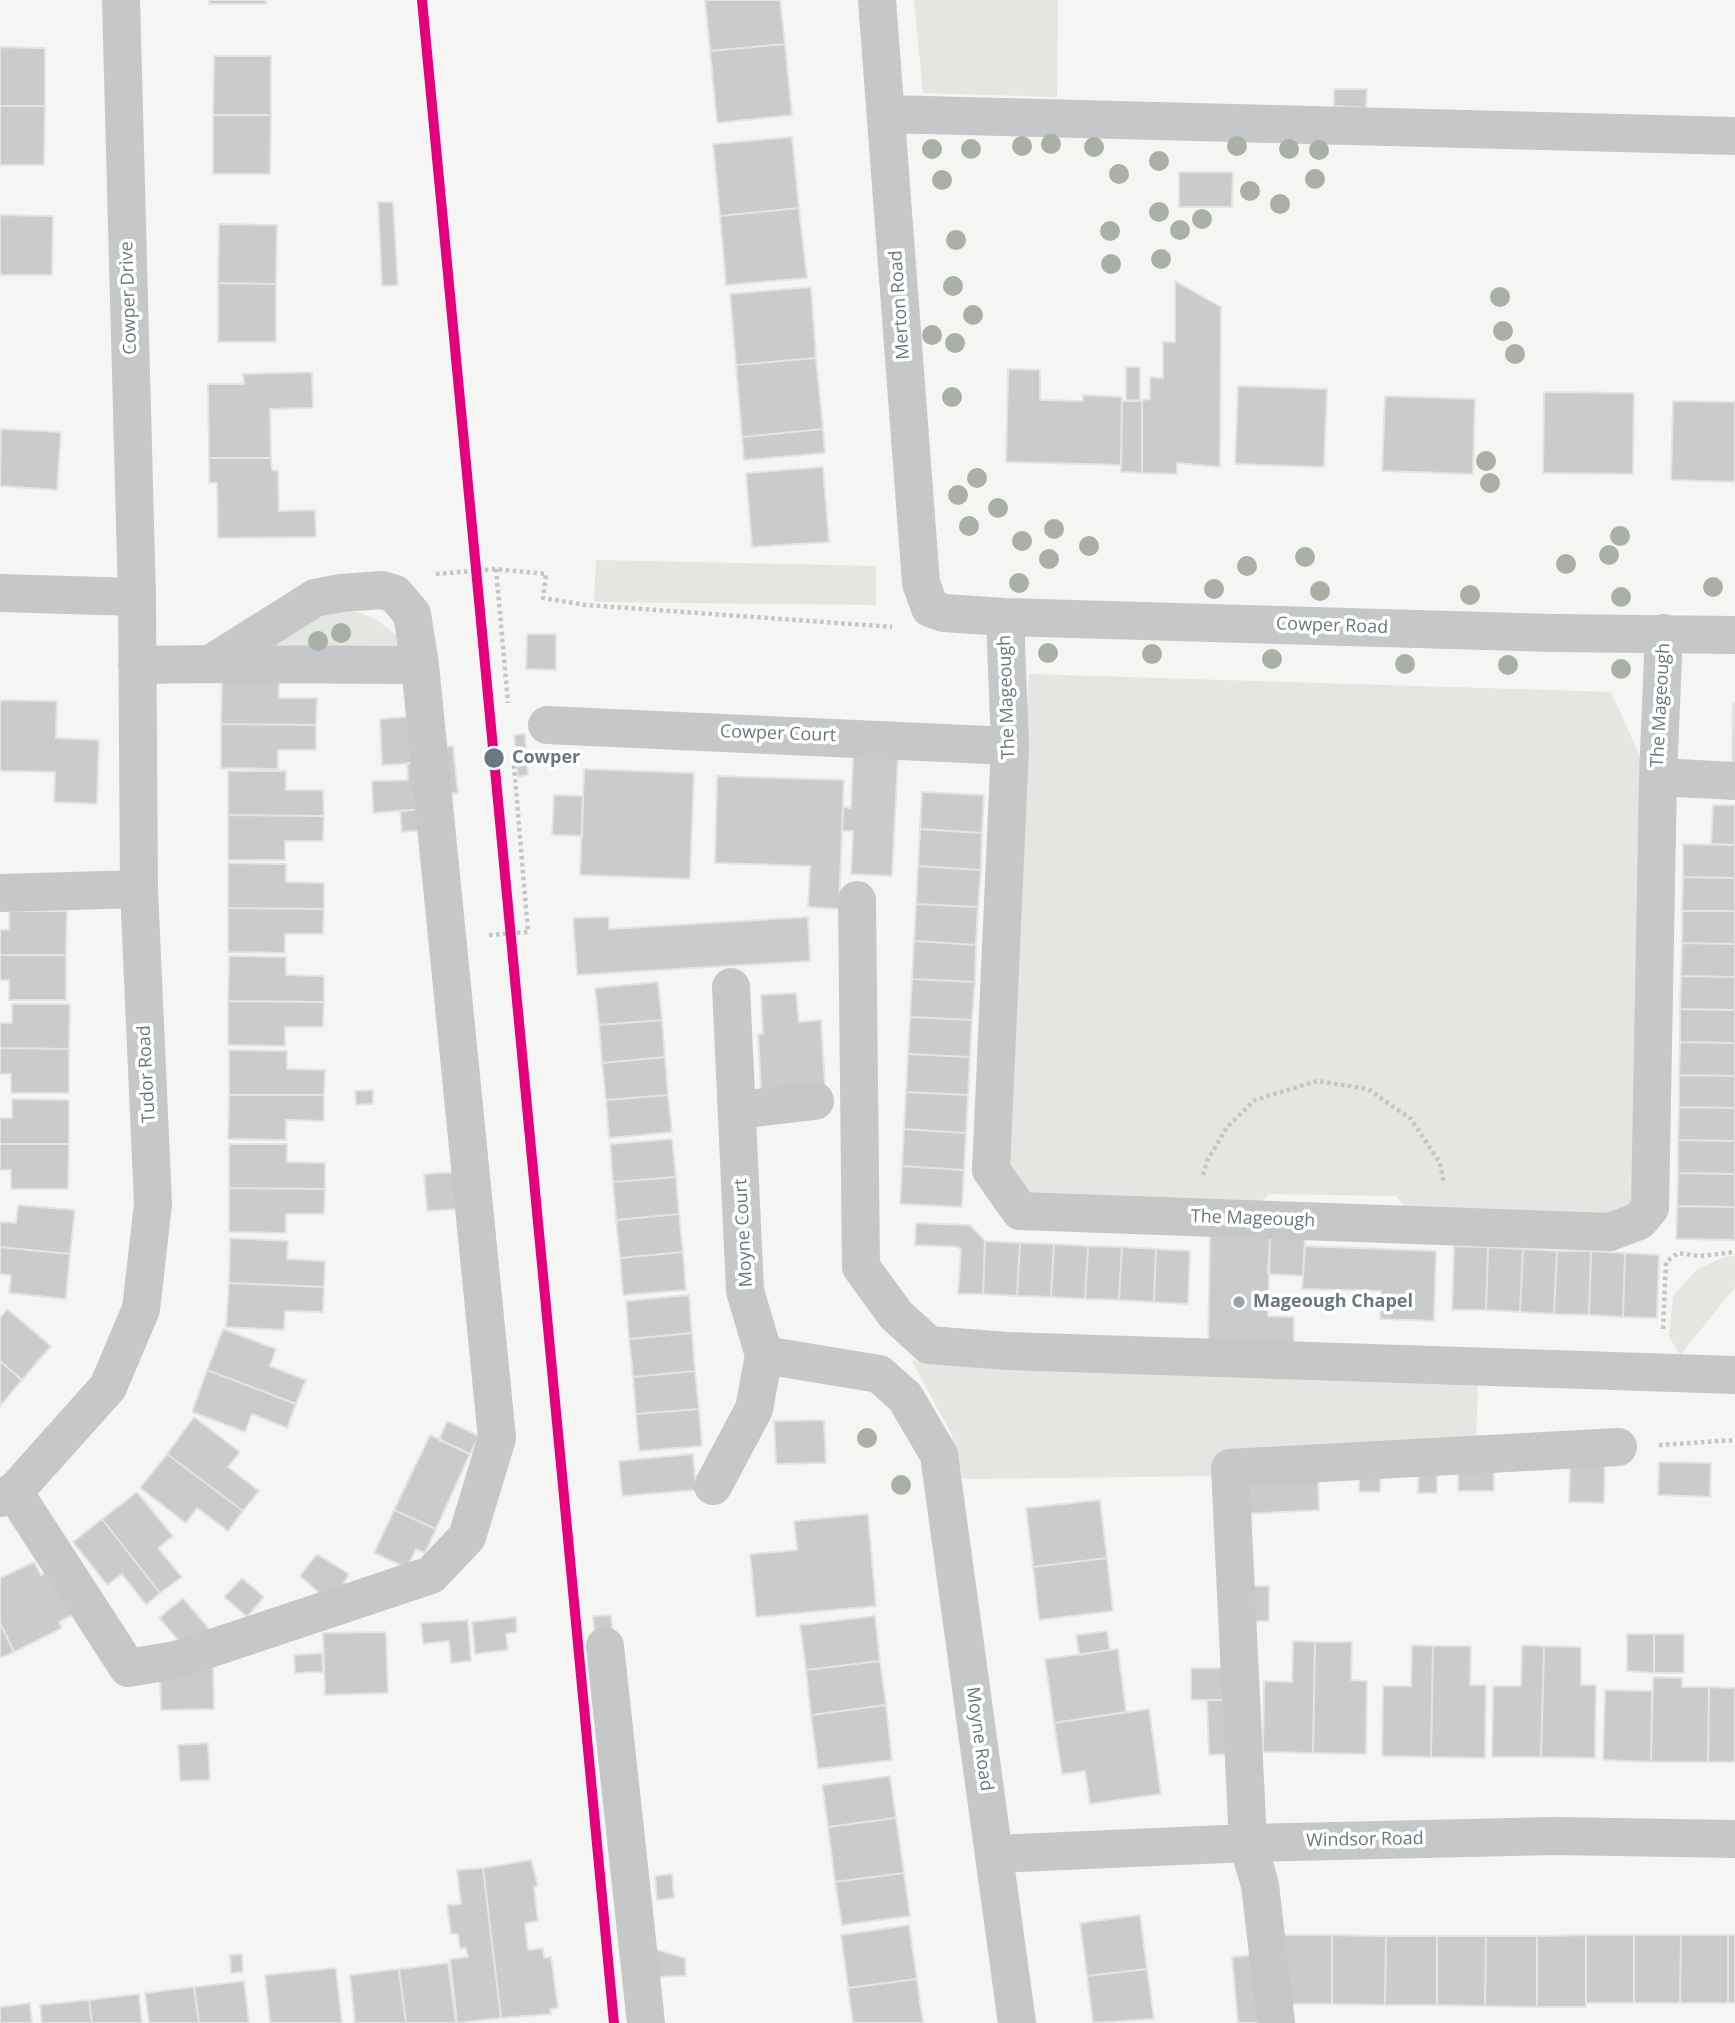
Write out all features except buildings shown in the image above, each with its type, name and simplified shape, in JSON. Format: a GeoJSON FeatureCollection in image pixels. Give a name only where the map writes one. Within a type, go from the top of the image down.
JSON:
{"type":"FeatureCollection","features":[{"type":"Feature","properties":{"kind":"street","name":"Cowper Drive"},"geometry":{"type":"LineString","coordinates":[[121,0],[137,597]]}},
{"type":"Feature","properties":{"kind":"street","name":"Merton Road"},"geometry":{"type":"LineString","coordinates":[[877,0],[921,583],[930,608]]}},
{"type":"Feature","properties":{"kind":"street"},"geometry":{"type":"LineString","coordinates":[[887,114],[1735,136]]}},
{"type":"Feature","properties":{"kind":"street"},"geometry":{"type":"LineString","coordinates":[[7,1495],[128,1668],[176,1660],[431,1574],[467,1537],[497,1438],[420,665],[412,614],[395,594],[370,590],[315,598],[211,664]]}},
{"type":"Feature","properties":{"kind":"street"},"geometry":{"type":"LineString","coordinates":[[0,593],[137,597]]}},
{"type":"Feature","properties":{"kind":"street","name":"Tudor Road"},"geometry":{"type":"LineString","coordinates":[[7,1495],[107,1387],[141,1309],[153,1204],[139,889],[137,597]]}},
{"type":"Feature","properties":{"kind":"street","name":"Cowper Road"},"geometry":{"type":"LineString","coordinates":[[930,608],[944,613],[1005,617],[1554,633],[1735,635]]}},
{"type":"Feature","properties":{"kind":"street","name":"The Mageough"},"geometry":{"type":"LineString","coordinates":[[1005,617],[1010,746],[991,1170],[1020,1211],[1610,1231],[1639,1221],[1650,1208],[1658,777],[1664,633]]}},
{"type":"Feature","properties":{"kind":"street"},"geometry":{"type":"LineString","coordinates":[[137,665],[420,665]]}},
{"type":"Feature","properties":{"kind":"street","name":"Cowper Court"},"geometry":{"type":"LineString","coordinates":[[547,725],[1010,746]]}},
{"type":"Feature","properties":{"kind":"street","name":"The Mageough"},"geometry":{"type":"LineString","coordinates":[[1658,777],[1735,781]]}},
{"type":"Feature","properties":{"kind":"street"},"geometry":{"type":"LineString","coordinates":[[0,893],[139,889]]}},
{"type":"Feature","properties":{"kind":"street"},"geometry":{"type":"LineString","coordinates":[[857,900],[860,1267],[896,1315],[929,1345],[1008,1351],[1735,1375]]}},
{"type":"Feature","properties":{"kind":"street","name":"Moyne Court"},"geometry":{"type":"LineString","coordinates":[[713,1486],[754,1409],[764,1354],[745,1291],[731,987]]}},
{"type":"Feature","properties":{"kind":"street"},"geometry":{"type":"LineString","coordinates":[[738,1110],[815,1101]]}},
{"type":"Feature","properties":{"kind":"street","name":"Moyne Road"},"geometry":{"type":"LineString","coordinates":[[764,1354],[879,1374],[905,1397],[939,1455],[1017,2023]]}},
{"type":"Feature","properties":{"kind":"street"},"geometry":{"type":"LineString","coordinates":[[1276,2023],[1260,1885],[1248,1843],[1230,1468],[1618,1447]]}},
{"type":"Feature","properties":{"kind":"street"},"geometry":{"type":"LineString","coordinates":[[606,1646],[646,2023]]}},
{"type":"Feature","properties":{"kind":"street","name":"Windsor Road"},"geometry":{"type":"LineString","coordinates":[[995,1854],[1248,1843],[1555,1836],[1735,1839]]}},
{"type":"Feature","properties":{"kind":"path"},"geometry":{"type":"LineString","coordinates":[[370,590],[418,577],[496,569],[546,574],[543,598],[630,610],[890,628],[930,608]]}},
{"type":"Feature","properties":{"kind":"path"},"geometry":{"type":"LineString","coordinates":[[479,937],[528,932]]}},
{"type":"Feature","properties":{"kind":"path"},"geometry":{"type":"LineString","coordinates":[[1201,1185],[1207,1161],[1227,1127],[1255,1100],[1317,1081],[1368,1089],[1411,1119],[1440,1163],[1445,1188]]}},
{"type":"Feature","properties":{"kind":"path"},"geometry":{"type":"LineString","coordinates":[[1662,1372],[1666,1262],[1678,1253],[1700,1256],[1735,1252]]}},
{"type":"Feature","properties":{"kind":"path"},"geometry":{"type":"LineString","coordinates":[[1618,1447],[1735,1440]]}},
{"type":"Feature","properties":{"kind":"shaded area"},"geometry":{"type":"Polygon","coordinates":[[[914,0],[1058,0],[1057,97],[923,93],[914,0]]]}},
{"type":"Feature","properties":{"kind":"shaded area"},"geometry":{"type":"Polygon","coordinates":[[[596,560],[876,566],[876,605],[594,602],[596,560]]]}},
{"type":"Feature","properties":{"kind":"shaded area"},"geometry":{"type":"Polygon","coordinates":[[[343,611],[358,612],[379,621],[400,639],[400,646],[255,650],[308,620],[343,611]]]}},
{"type":"Feature","properties":{"kind":"shaded area"},"geometry":{"type":"Polygon","coordinates":[[[1029,674],[1611,692],[1648,774],[1642,1192],[1616,1218],[1410,1214],[1396,1196],[1269,1194],[1250,1211],[1031,1204],[1000,1167],[1029,674]]]}},
{"type":"Feature","properties":{"kind":"shaded area"},"geometry":{"type":"Polygon","coordinates":[[[1735,1256],[1735,1287],[1680,1355],[1669,1337],[1673,1296],[1696,1270],[1724,1257],[1735,1256]]]}},
{"type":"Feature","properties":{"kind":"shaded area"},"geometry":{"type":"Polygon","coordinates":[[[912,1361],[1478,1380],[1476,1447],[1221,1476],[962,1479],[951,1433],[912,1361]]]}},
{"type":"Feature","properties":{"kind":"transit line"},"geometry":{"type":"LineString","coordinates":[[422,0],[614,2023]]}},
{"type":"Feature","properties":{"kind":"place","name":"Cowper"},"geometry":{"type":"Point","coordinates":[494,758]}},
{"type":"Feature","properties":{"kind":"place","name":"Mageough Chapel"},"geometry":{"type":"Point","coordinates":[1239,1302]}}]}
